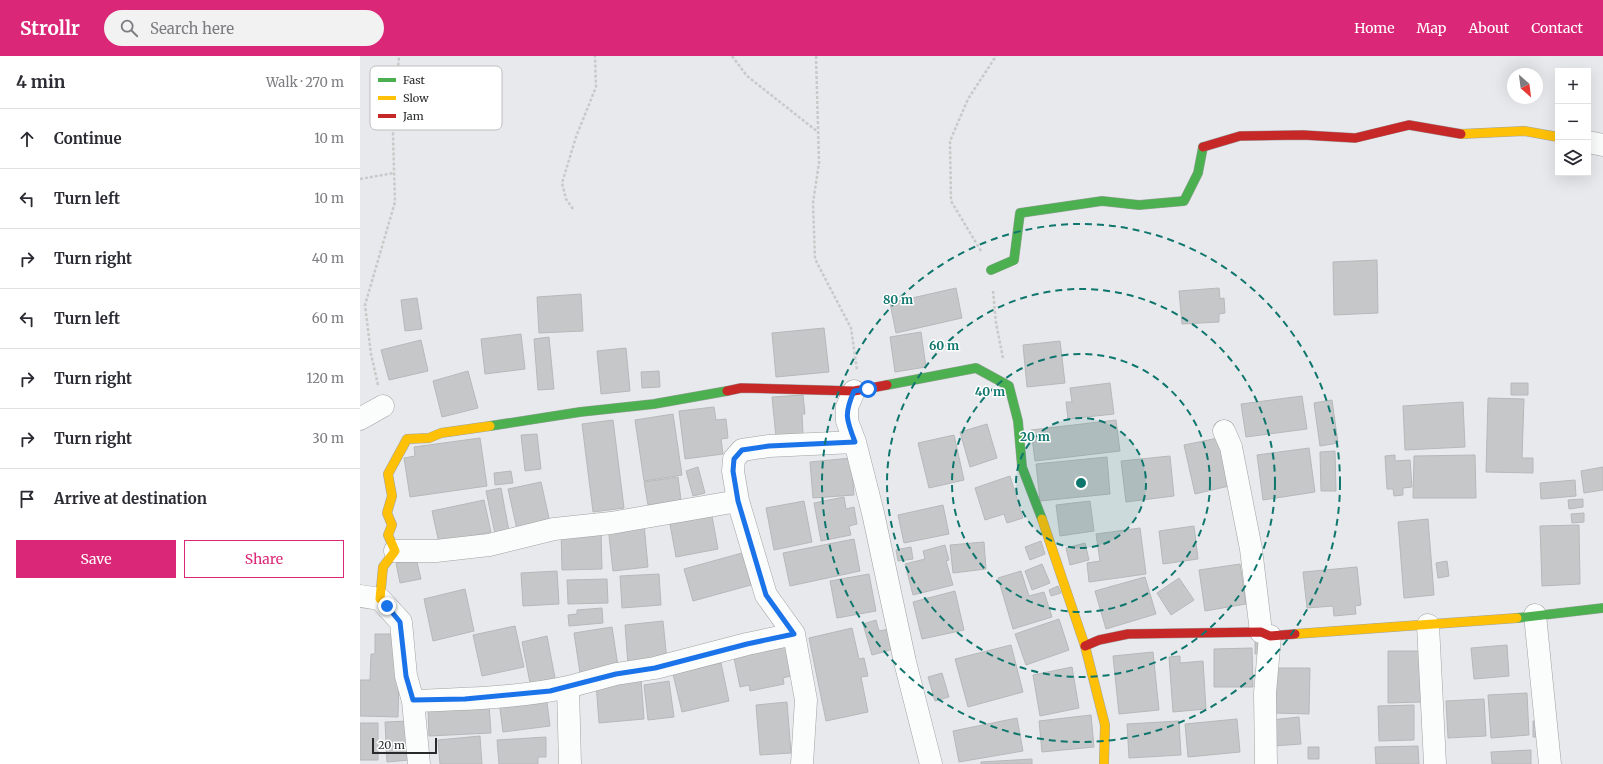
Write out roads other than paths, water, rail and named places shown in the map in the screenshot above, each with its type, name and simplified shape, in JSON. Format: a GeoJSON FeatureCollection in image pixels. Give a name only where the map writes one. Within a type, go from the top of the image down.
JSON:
{"type":"FeatureCollection","features":[{"type":"Feature","properties":{"kind":"street"},"geometry":{"type":"LineString","coordinates":[[991,270],[1014,260],[1020,213],[1102,201],[1138,205],[1184,201],[1198,174],[1202,148],[1240,136],[1303,135],[1355,138],[1409,125],[1459,134],[1524,131],[1555,136]]}},
{"type":"Feature","properties":{"kind":"street"},"geometry":{"type":"LineString","coordinates":[[1591,143],[1603,145]]}},
{"type":"Feature","properties":{"kind":"street"},"geometry":{"type":"LineString","coordinates":[[395,551],[388,535],[392,524],[387,513],[392,496],[388,474],[407,439],[429,438],[441,433],[580,412],[654,404],[741,388],[854,391],[976,368],[1009,386],[1018,421],[1022,467],[1042,520],[1085,646],[1105,725],[1104,764]]}},
{"type":"Feature","properties":{"kind":"street"},"geometry":{"type":"LineString","coordinates":[[854,391],[847,407],[847,420],[855,442],[873,513],[903,654],[931,764]]}},
{"type":"Feature","properties":{"kind":"street"},"geometry":{"type":"LineString","coordinates":[[360,419],[383,406]]}},
{"type":"Feature","properties":{"kind":"street"},"geometry":{"type":"LineString","coordinates":[[1224,431],[1231,447],[1251,549],[1265,634],[1266,764]]}},
{"type":"Feature","properties":{"kind":"street"},"geometry":{"type":"LineString","coordinates":[[802,764],[806,700],[794,634],[766,595],[738,501],[733,471],[734,459],[742,450],[769,446],[855,442]]}},
{"type":"Feature","properties":{"kind":"street"},"geometry":{"type":"LineString","coordinates":[[395,551],[436,550],[489,545],[554,529],[611,523],[738,501]]}},
{"type":"Feature","properties":{"kind":"street"},"geometry":{"type":"LineString","coordinates":[[395,551],[383,567],[370,597],[400,622],[406,676],[413,700],[419,764]]}},
{"type":"Feature","properties":{"kind":"street"},"geometry":{"type":"LineString","coordinates":[[1085,646],[1099,640],[1128,634],[1265,634],[1502,620],[1603,608]]}},
{"type":"Feature","properties":{"kind":"street"},"geometry":{"type":"LineString","coordinates":[[1535,615],[1550,764]]}},
{"type":"Feature","properties":{"kind":"street"},"geometry":{"type":"LineString","coordinates":[[1428,625],[1434,764]]}},
{"type":"Feature","properties":{"kind":"street"},"geometry":{"type":"LineString","coordinates":[[413,700],[473,698],[550,691],[616,674],[655,668],[747,644],[794,634]]}},
{"type":"Feature","properties":{"kind":"street"},"geometry":{"type":"LineString","coordinates":[[568,687],[570,764]]}}]}
